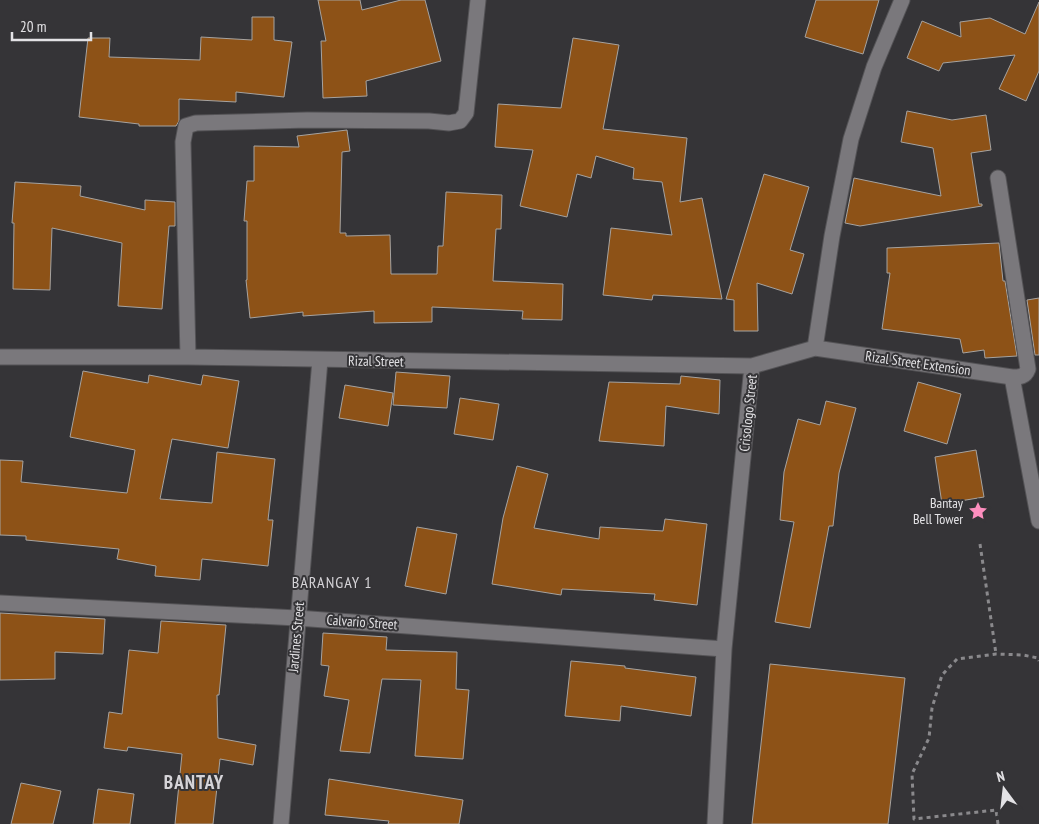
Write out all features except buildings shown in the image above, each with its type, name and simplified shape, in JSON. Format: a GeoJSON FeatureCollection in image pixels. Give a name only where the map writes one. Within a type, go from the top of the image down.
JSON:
{"type":"FeatureCollection","features":[{"type":"Feature","properties":{"kind":"street"},"geometry":{"type":"LineString","coordinates":[[188,357],[183,142],[186,126],[196,123],[307,120],[428,121],[449,123],[460,120],[466,113],[478,0]]}},
{"type":"Feature","properties":{"kind":"street"},"geometry":{"type":"LineString","coordinates":[[815,348],[832,236],[851,139],[874,67],[902,0]]}},
{"type":"Feature","properties":{"kind":"street"},"geometry":{"type":"LineString","coordinates":[[998,178],[1028,369],[1025,375],[1016,377],[1039,521]]}},
{"type":"Feature","properties":{"kind":"street","name":"Crisologo Street"},"geometry":{"type":"LineString","coordinates":[[715,824],[724,649],[752,366],[815,348]]}},
{"type":"Feature","properties":{"kind":"street","name":"Rizal Street Extension"},"geometry":{"type":"LineString","coordinates":[[815,348],[1016,377]]}},
{"type":"Feature","properties":{"kind":"street","name":"Rizal Street"},"geometry":{"type":"LineString","coordinates":[[0,357],[188,357],[752,366]]}},
{"type":"Feature","properties":{"kind":"street","name":"Jardines Street"},"geometry":{"type":"LineString","coordinates":[[281,824],[320,360]]}},
{"type":"Feature","properties":{"kind":"street","name":"Calvario Street"},"geometry":{"type":"LineString","coordinates":[[0,603],[297,618],[724,649]]}},
{"type":"Feature","properties":{"kind":"path"},"geometry":{"type":"LineString","coordinates":[[980,544],[996,654]]}},
{"type":"Feature","properties":{"kind":"path"},"geometry":{"type":"LineString","coordinates":[[998,824],[996,810],[914,819],[912,774],[929,738],[932,708],[942,675],[957,659],[996,654],[1023,655],[1038,658],[1039,660]]}},
{"type":"Feature","properties":{"kind":"place","name":"Bantay Bell Tower"},"geometry":{"type":"Point","coordinates":[978,511]}},
{"type":"Feature","properties":{"kind":"district","name":"BARANGAY 1"},"geometry":{"type":"Point","coordinates":[332,582]}},
{"type":"Feature","properties":{"kind":"district","name":"BANTAY"},"geometry":{"type":"Point","coordinates":[194,782]}}]}
